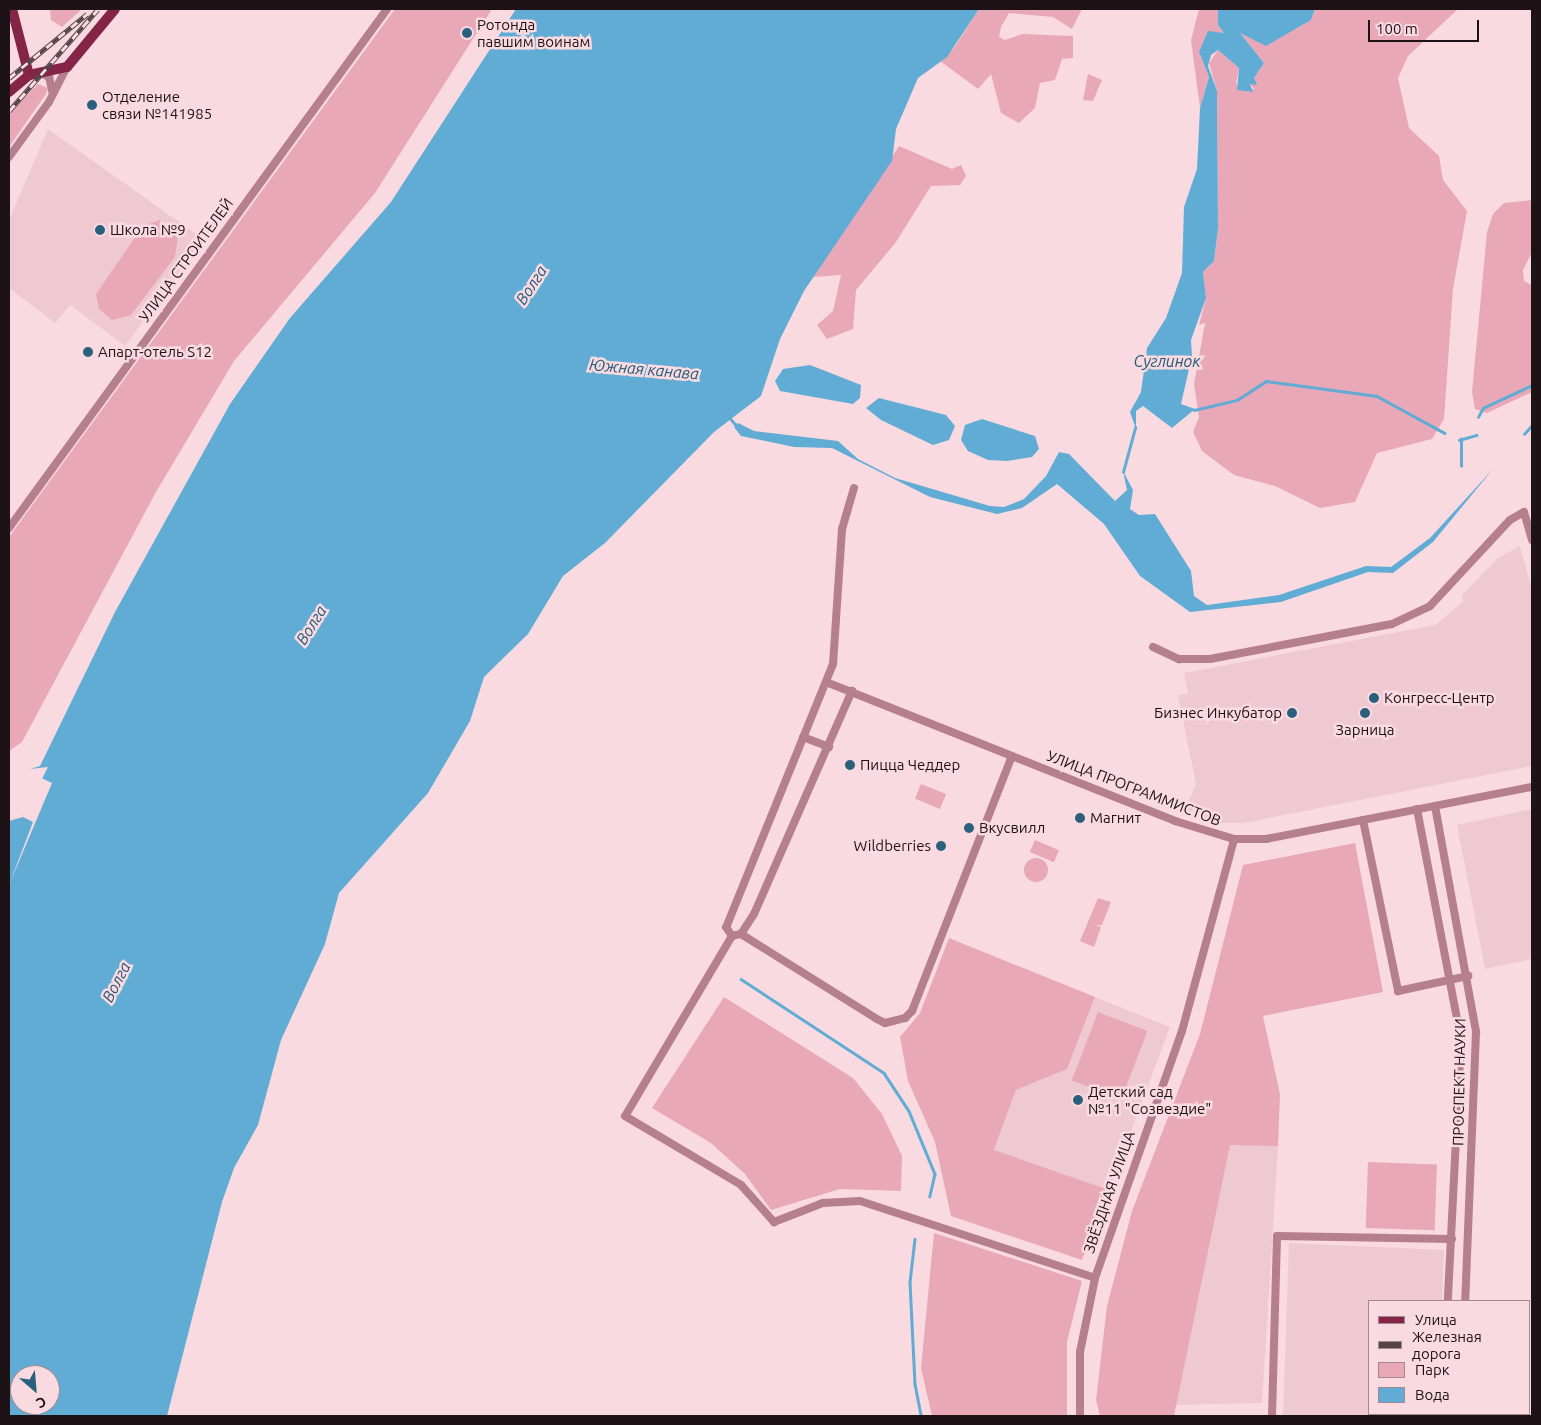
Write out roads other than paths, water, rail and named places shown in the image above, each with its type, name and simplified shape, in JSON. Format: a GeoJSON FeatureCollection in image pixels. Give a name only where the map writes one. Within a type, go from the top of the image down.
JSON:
{"type":"FeatureCollection","features":[{"type":"Feature","properties":{"kind":"main road"},"geometry":{"type":"LineString","coordinates":[[12,9],[29,75]]}},
{"type":"Feature","properties":{"kind":"main road"},"geometry":{"type":"LineString","coordinates":[[9,92],[29,75],[43,74],[67,67],[115,9]]}},
{"type":"Feature","properties":{"kind":"street","name":"УЛИЦА СТРОИТЕЛЕЙ"},"geometry":{"type":"LineString","coordinates":[[9,528],[386,9]]}},
{"type":"Feature","properties":{"kind":"street"},"geometry":{"type":"LineString","coordinates":[[9,157],[54,94],[67,67]]}},
{"type":"Feature","properties":{"kind":"street"},"geometry":{"type":"LineString","coordinates":[[43,74],[49,77],[54,94]]}},
{"type":"Feature","properties":{"kind":"street"},"geometry":{"type":"LineString","coordinates":[[732,936],[726,927],[833,664],[842,529],[854,488]]}},
{"type":"Feature","properties":{"kind":"street"},"geometry":{"type":"LineString","coordinates":[[1153,647],[1179,659],[1210,660],[1392,624],[1430,606],[1510,520],[1524,512],[1532,540]]}},
{"type":"Feature","properties":{"kind":"street","name":"УЛИЦА ПРОГРАММИСТОВ"},"geometry":{"type":"LineString","coordinates":[[826,682],[1207,833],[1234,839],[1266,839],[1532,786]]}},
{"type":"Feature","properties":{"kind":"street"},"geometry":{"type":"LineString","coordinates":[[852,691],[754,914],[741,934],[732,936],[625,1116],[741,1185],[774,1222],[823,1203],[860,1201],[1095,1278]]}},
{"type":"Feature","properties":{"kind":"street"},"geometry":{"type":"LineString","coordinates":[[803,737],[829,747]]}},
{"type":"Feature","properties":{"kind":"street"},"geometry":{"type":"LineString","coordinates":[[741,934],[877,1019],[885,1023],[905,1018],[1012,756]]}},
{"type":"Feature","properties":{"kind":"street","name":"ПРОСПЕКТ НАУКИ"},"geometry":{"type":"LineString","coordinates":[[1435,806],[1468,976],[1477,1038],[1465,1300]]}},
{"type":"Feature","properties":{"kind":"street","name":"ПРОСПЕКТ НАУКИ"},"geometry":{"type":"LineString","coordinates":[[1417,810],[1461,1040],[1448,1300]]}},
{"type":"Feature","properties":{"kind":"street"},"geometry":{"type":"LineString","coordinates":[[1363,820],[1398,991],[1468,976]]}},
{"type":"Feature","properties":{"kind":"street","name":"ЗВЁЗДНАЯ УЛИЦА"},"geometry":{"type":"LineString","coordinates":[[1080,1416],[1080,1352],[1095,1278],[1182,1031],[1234,839]]}},
{"type":"Feature","properties":{"kind":"street"},"geometry":{"type":"LineString","coordinates":[[1272,1416],[1277,1236],[1452,1239]]}},
{"type":"Feature","properties":{"kind":"water","name":"Волга"},"geometry":{"type":"Polygon","coordinates":[[[516,9],[979,9],[947,57],[918,78],[896,129],[892,161],[804,291],[780,339],[761,396],[714,432],[605,543],[563,576],[528,634],[484,677],[470,721],[428,793],[339,893],[325,944],[281,1040],[258,1125],[234,1168],[222,1202],[167,1416],[9,1416],[9,821],[23,817],[48,767],[30,769],[40,766],[115,612],[230,404],[290,318],[391,202],[516,9]]]}},
{"type":"Feature","properties":{"kind":"water","name":"Суглинок"},"geometry":{"type":"Polygon","coordinates":[[[1218,9],[1315,9],[1311,20],[1266,46],[1240,33],[1264,63],[1254,78],[1257,85],[1250,84],[1253,92],[1237,90],[1239,68],[1218,50],[1211,55],[1208,66],[1217,91],[1218,229],[1214,261],[1203,272],[1206,298],[1191,340],[1192,356],[1181,404],[1195,409],[1172,428],[1143,406],[1136,411],[1136,429],[1130,412],[1141,392],[1147,348],[1166,318],[1182,273],[1184,207],[1197,169],[1200,108],[1209,77],[1199,52],[1208,31],[1224,33],[1218,25],[1218,9]]]}},
{"type":"Feature","properties":{"kind":"water"},"geometry":{"type":"Polygon","coordinates":[[[810,365],[861,385],[860,398],[853,404],[780,391],[775,381],[783,369],[810,365]]]}},
{"type":"Feature","properties":{"kind":"water"},"geometry":{"type":"Polygon","coordinates":[[[879,398],[946,415],[955,426],[949,440],[933,445],[881,420],[866,408],[879,398]]]}},
{"type":"Feature","properties":{"kind":"water"},"geometry":{"type":"Polygon","coordinates":[[[982,419],[1035,436],[1039,449],[1032,457],[1007,461],[988,460],[968,451],[961,440],[965,425],[982,419]]]}},
{"type":"Feature","properties":{"kind":"water"},"geometry":{"type":"Polygon","coordinates":[[[738,423],[754,431],[838,441],[858,459],[895,478],[990,506],[1004,507],[1024,499],[1046,476],[1059,452],[1069,454],[1115,501],[1127,490],[1123,471],[1133,490],[1130,509],[1139,515],[1155,514],[1191,571],[1194,596],[1207,605],[1279,595],[1366,566],[1391,567],[1430,538],[1493,469],[1433,542],[1393,573],[1368,572],[1281,602],[1190,612],[1140,576],[1104,524],[1057,484],[1022,508],[997,514],[930,497],[832,448],[794,447],[741,436],[734,427],[738,423]]]}},
{"type":"Feature","properties":{"kind":"waterway"},"geometry":{"type":"LineString","coordinates":[[1194,410],[1237,400],[1266,381],[1377,396],[1445,433]]}},
{"type":"Feature","properties":{"kind":"waterway"},"geometry":{"type":"LineString","coordinates":[[1478,417],[1483,408],[1532,385]]}},
{"type":"Feature","properties":{"kind":"waterway","name":"Южная канава"},"geometry":{"type":"LineString","coordinates":[[729,417],[737,426]]}},
{"type":"Feature","properties":{"kind":"waterway","name":"Южная канава"},"geometry":{"type":"LineString","coordinates":[[1524,434],[1532,425]]}},
{"type":"Feature","properties":{"kind":"waterway"},"geometry":{"type":"LineString","coordinates":[[1123,472],[1135,428]]}},
{"type":"Feature","properties":{"kind":"waterway"},"geometry":{"type":"LineString","coordinates":[[1459,440],[1476,435]]}},
{"type":"Feature","properties":{"kind":"waterway"},"geometry":{"type":"LineString","coordinates":[[1461,439],[1461,466]]}},
{"type":"Feature","properties":{"kind":"waterway"},"geometry":{"type":"LineString","coordinates":[[741,979],[884,1073],[909,1111],[935,1174],[930,1196]]}},
{"type":"Feature","properties":{"kind":"waterway"},"geometry":{"type":"LineString","coordinates":[[915,1239],[910,1282],[915,1384],[921,1416]]}},
{"type":"Feature","properties":{"kind":"railway"},"geometry":{"type":"LineString","coordinates":[[9,111],[98,9]]}},
{"type":"Feature","properties":{"kind":"railway"},"geometry":{"type":"LineString","coordinates":[[9,78],[87,14]]}},
{"type":"Feature","properties":{"kind":"place","name":"Ротонда павшим воинам"},"geometry":{"type":"Point","coordinates":[467,33]}},
{"type":"Feature","properties":{"kind":"place","name":"Отделение связи №141985"},"geometry":{"type":"Point","coordinates":[92,105]}},
{"type":"Feature","properties":{"kind":"place","name":"Школа №9"},"geometry":{"type":"Point","coordinates":[100,230]}},
{"type":"Feature","properties":{"kind":"place","name":"Апарт-отель S12"},"geometry":{"type":"Point","coordinates":[88,352]}},
{"type":"Feature","properties":{"kind":"place","name":"Конгресс-Центр"},"geometry":{"type":"Point","coordinates":[1374,698]}},
{"type":"Feature","properties":{"kind":"place","name":"Бизнес Инкубатор"},"geometry":{"type":"Point","coordinates":[1292,713]}},
{"type":"Feature","properties":{"kind":"place","name":"Зарница"},"geometry":{"type":"Point","coordinates":[1365,713]}},
{"type":"Feature","properties":{"kind":"place","name":"Пицца Чеддер"},"geometry":{"type":"Point","coordinates":[850,765]}},
{"type":"Feature","properties":{"kind":"place","name":"Магнит"},"geometry":{"type":"Point","coordinates":[1080,818]}},
{"type":"Feature","properties":{"kind":"place","name":"Вкусвилл"},"geometry":{"type":"Point","coordinates":[969,828]}},
{"type":"Feature","properties":{"kind":"place","name":"Wildberries"},"geometry":{"type":"Point","coordinates":[941,846]}},
{"type":"Feature","properties":{"kind":"place","name":"Детский сад №11 \"Созвездие\""},"geometry":{"type":"Point","coordinates":[1078,1100]}}]}
